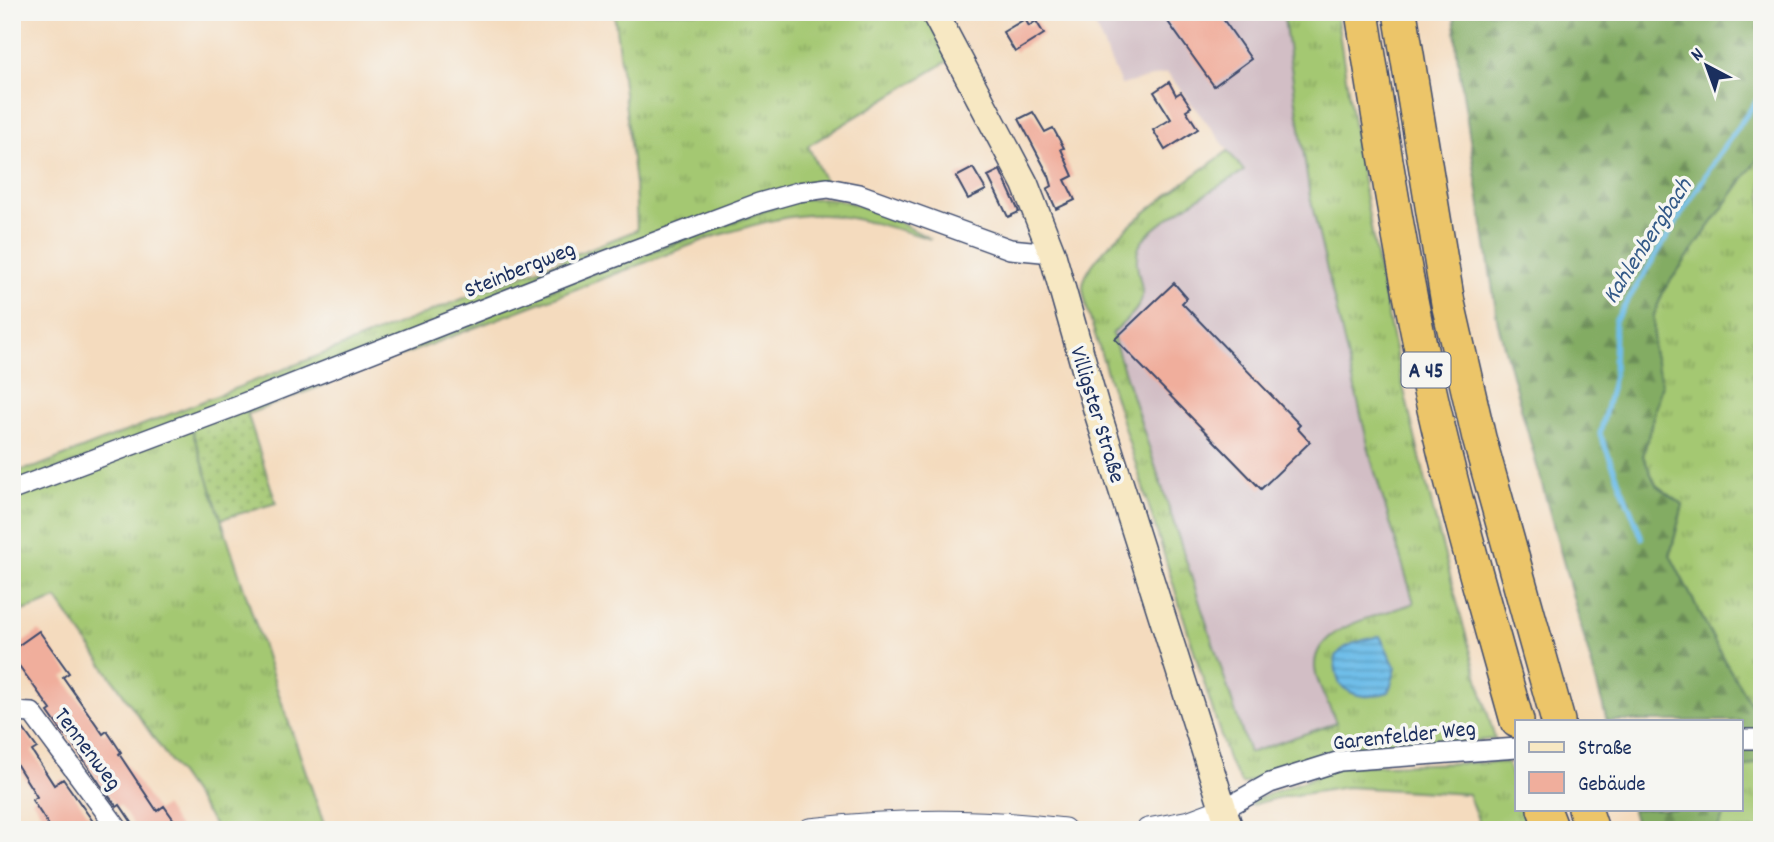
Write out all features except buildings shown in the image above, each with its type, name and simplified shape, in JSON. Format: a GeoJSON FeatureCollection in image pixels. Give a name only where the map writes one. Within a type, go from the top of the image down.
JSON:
{"type":"FeatureCollection","features":[{"type":"Feature","properties":{"kind":"highway","name":"A 45"},"geometry":{"type":"LineString","coordinates":[[1362,12],[1397,230],[1434,408],[1517,720]]}},
{"type":"Feature","properties":{"kind":"highway","name":"A 45"},"geometry":{"type":"LineString","coordinates":[[1400,12],[1448,303],[1479,438],[1558,720]]}},
{"type":"Feature","properties":{"kind":"highway"},"geometry":{"type":"LineString","coordinates":[[1545,810],[1552,830]]}},
{"type":"Feature","properties":{"kind":"highway"},"geometry":{"type":"LineString","coordinates":[[1585,810],[1592,830]]}},
{"type":"Feature","properties":{"kind":"main road","name":"Villigster Straße"},"geometry":{"type":"LineString","coordinates":[[934,12],[1025,184],[1052,253],[1097,411],[1226,820]]}},
{"type":"Feature","properties":{"kind":"street","name":"Steinbergweg"},"geometry":{"type":"LineString","coordinates":[[12,490],[244,403],[759,202],[798,192],[828,188],[859,194],[1010,249],[1052,253]]}},
{"type":"Feature","properties":{"kind":"street","name":"Tennenweg"},"geometry":{"type":"LineString","coordinates":[[12,712],[32,713],[119,830]]}},
{"type":"Feature","properties":{"kind":"street"},"geometry":{"type":"LineString","coordinates":[[1742,739],[1762,739]]}},
{"type":"Feature","properties":{"kind":"street","name":"Garenfelder Weg"},"geometry":{"type":"LineString","coordinates":[[1226,820],[1270,783],[1340,761],[1515,748]]}},
{"type":"Feature","properties":{"kind":"street"},"geometry":{"type":"LineString","coordinates":[[1148,830],[1190,822],[1226,820]]}},
{"type":"Feature","properties":{"kind":"street"},"geometry":{"type":"LineString","coordinates":[[810,830],[927,821],[980,822],[1064,830]]}},
{"type":"Feature","properties":{"kind":"shaded area"},"geometry":{"type":"Polygon","coordinates":[[[1089,12],[1283,12],[1310,198],[1372,462],[1414,603],[1332,633],[1315,668],[1336,723],[1249,753],[1112,334],[1136,309],[1142,295],[1136,272],[1139,247],[1147,235],[1244,170],[1167,73],[1121,85],[1089,12]]]}},
{"type":"Feature","properties":{"kind":"green space"},"geometry":{"type":"Polygon","coordinates":[[[614,12],[934,12],[956,56],[808,146],[828,188],[12,486],[12,472],[36,467],[637,230],[635,184],[614,12]]]}},
{"type":"Feature","properties":{"kind":"green space"},"geometry":{"type":"Polygon","coordinates":[[[1283,12],[1336,12],[1372,235],[1399,368],[1444,554],[1495,739],[1386,744],[1327,756],[1242,784],[1229,762],[1087,309],[1083,287],[1088,271],[1121,233],[1228,151],[1244,171],[1170,217],[1145,238],[1137,254],[1141,302],[1112,334],[1249,753],[1336,723],[1316,673],[1317,653],[1325,641],[1338,631],[1369,617],[1414,603],[1372,462],[1310,197],[1283,12]]]}},
{"type":"Feature","properties":{"kind":"green space"},"geometry":{"type":"Polygon","coordinates":[[[1454,12],[1762,12],[1762,153],[1664,290],[1654,315],[1653,351],[1662,384],[1643,456],[1656,485],[1683,505],[1670,555],[1724,660],[1752,706],[1762,715],[1762,760],[1742,769],[1742,720],[1607,720],[1498,324],[1457,54],[1454,12]]]}},
{"type":"Feature","properties":{"kind":"green space"},"geometry":{"type":"Polygon","coordinates":[[[1762,153],[1762,715],[1752,706],[1724,660],[1670,555],[1683,505],[1656,485],[1643,456],[1662,384],[1653,351],[1654,315],[1664,290],[1762,153]]]}},
{"type":"Feature","properties":{"kind":"green space"},"geometry":{"type":"Polygon","coordinates":[[[823,198],[865,208],[931,239],[837,216],[796,216],[768,222],[712,237],[248,414],[245,406],[697,234],[797,200],[823,198]]]}},
{"type":"Feature","properties":{"kind":"green space"},"geometry":{"type":"Polygon","coordinates":[[[245,406],[276,503],[221,519],[191,427],[245,406]]]}},
{"type":"Feature","properties":{"kind":"green space"},"geometry":{"type":"Polygon","coordinates":[[[191,427],[326,830],[218,830],[57,599],[23,611],[12,579],[12,498],[191,427]]]}},
{"type":"Feature","properties":{"kind":"green space"},"geometry":{"type":"Polygon","coordinates":[[[1762,760],[1762,830],[1717,830],[1726,810],[1742,810],[1742,769],[1762,760]]]}},
{"type":"Feature","properties":{"kind":"green space"},"geometry":{"type":"Polygon","coordinates":[[[1507,762],[1515,786],[1515,810],[1523,810],[1530,830],[1482,830],[1468,794],[1347,787],[1251,805],[1251,801],[1343,766],[1507,762]]]}},
{"type":"Feature","properties":{"kind":"green space"},"geometry":{"type":"Polygon","coordinates":[[[1632,810],[1726,810],[1717,830],[1637,830],[1632,810]]]}},
{"type":"Feature","properties":{"kind":"water"},"geometry":{"type":"Polygon","coordinates":[[[1380,636],[1396,668],[1389,692],[1369,696],[1352,693],[1340,685],[1335,664],[1337,655],[1346,647],[1380,636]]]}},
{"type":"Feature","properties":{"kind":"waterway","name":"Kahlenbergbach"},"geometry":{"type":"LineString","coordinates":[[1642,538],[1600,434],[1614,376],[1615,321],[1717,157],[1762,93]]}}]}
